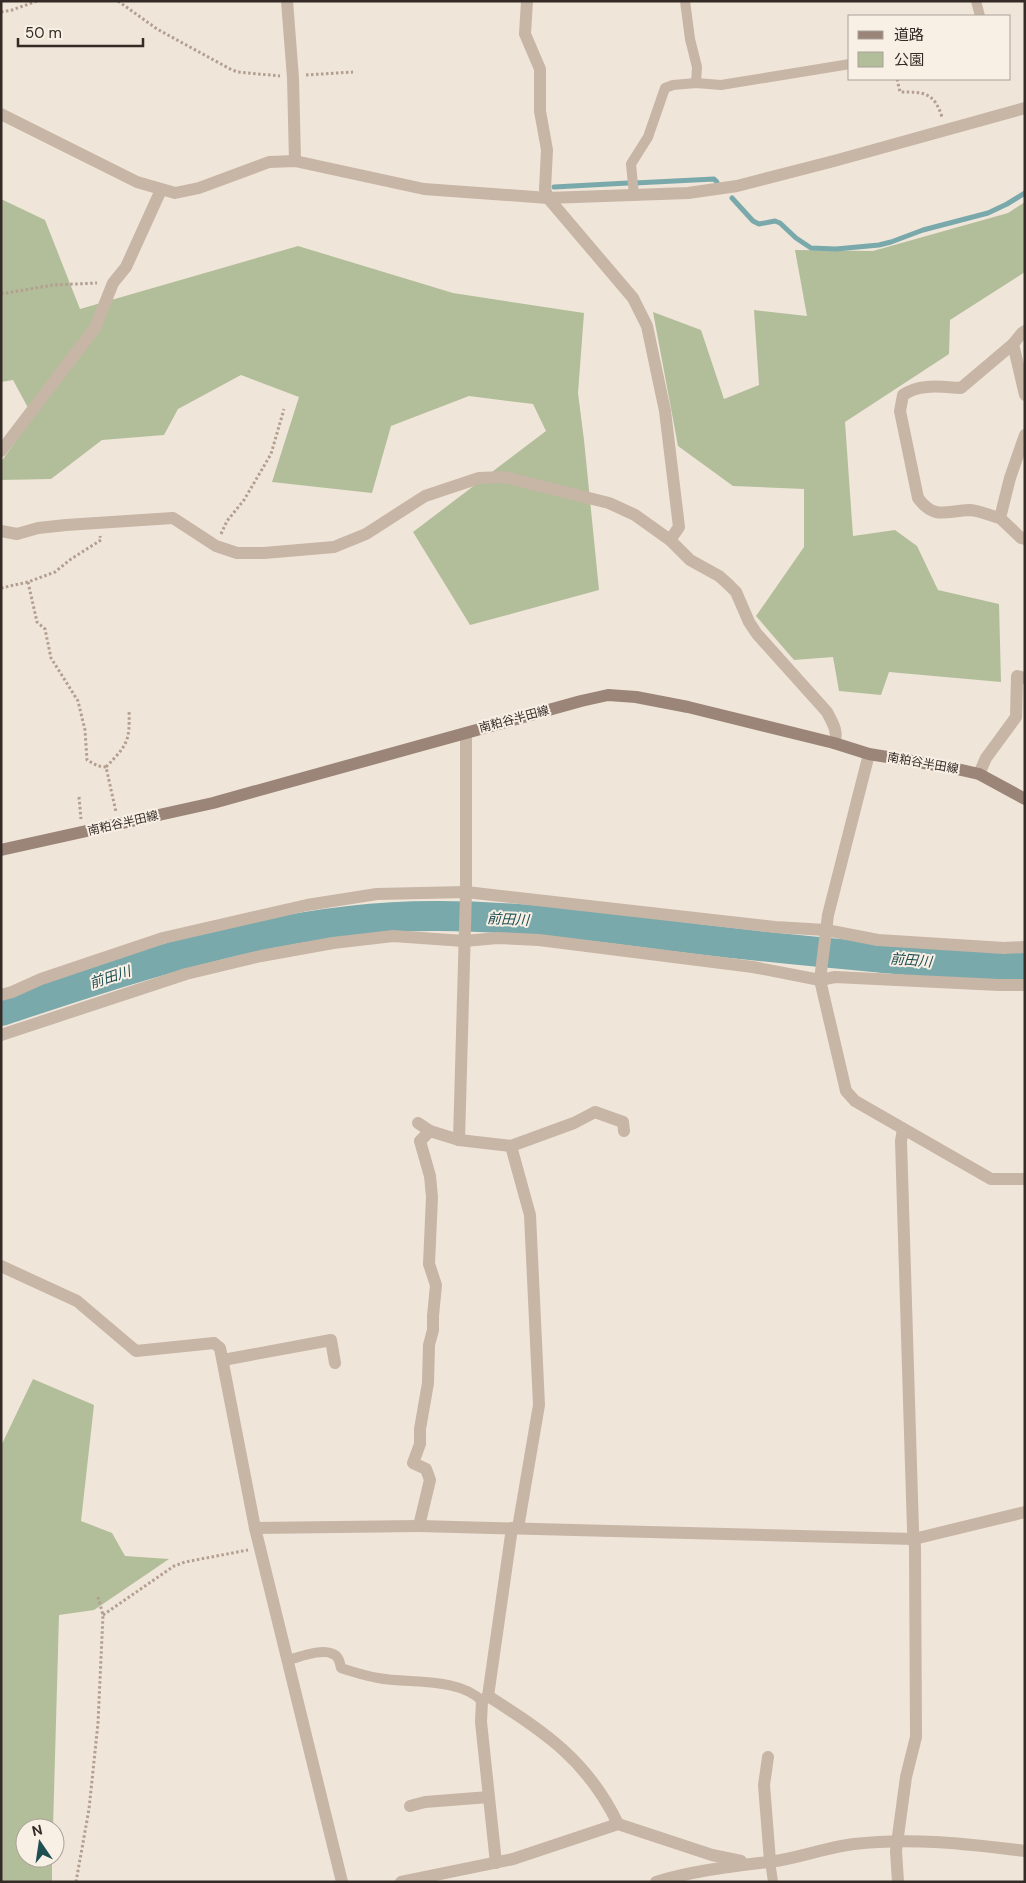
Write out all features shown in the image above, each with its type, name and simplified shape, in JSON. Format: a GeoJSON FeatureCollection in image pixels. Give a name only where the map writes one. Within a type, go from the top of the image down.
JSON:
{"type":"FeatureCollection","features":[{"type":"Feature","properties":{"kind":"main road","name":"南粕谷半田線"},"geometry":{"type":"LineString","coordinates":[[1,850],[213,803],[466,732],[608,695],[636,697],[688,707],[834,743],[869,754],[979,774],[1025,799]]}},
{"type":"Feature","properties":{"kind":"street"},"geometry":{"type":"LineString","coordinates":[[287,1],[295,161]]}},
{"type":"Feature","properties":{"kind":"street"},"geometry":{"type":"LineString","coordinates":[[527,1],[525,34],[540,69],[540,111],[547,150],[545,189],[548,198],[633,298],[647,326],[665,412],[675,489],[679,527],[670,540]]}},
{"type":"Feature","properties":{"kind":"street"},"geometry":{"type":"LineString","coordinates":[[1,114],[137,182],[161,190],[175,192],[199,188],[269,162],[295,161],[424,189],[548,198],[688,193],[737,186],[834,162],[1025,108]]}},
{"type":"Feature","properties":{"kind":"street"},"geometry":{"type":"LineString","coordinates":[[1,452],[95,328],[113,283],[126,267],[161,190]]}},
{"type":"Feature","properties":{"kind":"street"},"geometry":{"type":"LineString","coordinates":[[1025,331],[1013,344],[961,388],[927,387],[910,390],[903,395],[900,411],[918,498],[926,508],[942,513],[971,510],[1000,518],[1021,538],[1025,539]]}},
{"type":"Feature","properties":{"kind":"street"},"geometry":{"type":"LineString","coordinates":[[1013,344],[1025,395]]}},
{"type":"Feature","properties":{"kind":"street"},"geometry":{"type":"LineString","coordinates":[[1000,518],[1010,478],[1025,435]]}},
{"type":"Feature","properties":{"kind":"street"},"geometry":{"type":"LineString","coordinates":[[1,532],[17,534],[38,528],[173,518],[216,546],[237,553],[264,553],[334,547],[366,534],[425,496],[479,478],[504,477],[609,503],[635,515],[670,540],[690,560],[719,576],[736,592],[749,622],[757,634],[827,712],[834,727],[836,738],[834,743]]}},
{"type":"Feature","properties":{"kind":"street"},"geometry":{"type":"LineString","coordinates":[[979,774],[986,758],[1016,717],[1017,676],[1025,678]]}},
{"type":"Feature","properties":{"kind":"street"},"geometry":{"type":"LineString","coordinates":[[459,1140],[465,896],[466,732]]}},
{"type":"Feature","properties":{"kind":"street"},"geometry":{"type":"LineString","coordinates":[[869,754],[826,930],[821,976],[846,1091],[855,1101],[991,1179],[1025,1179]]}},
{"type":"Feature","properties":{"kind":"street"},"geometry":{"type":"LineString","coordinates":[[1,995],[40,979],[163,938],[307,905],[377,894],[465,896],[775,927],[826,930],[878,940],[1004,948],[1025,947]]}},
{"type":"Feature","properties":{"kind":"street"},"geometry":{"type":"LineString","coordinates":[[1,1034],[186,974],[261,956],[333,943],[393,936],[464,936],[539,940],[821,976],[1025,985]]}},
{"type":"Feature","properties":{"kind":"street"},"geometry":{"type":"LineString","coordinates":[[418,1124],[430,1131],[459,1140],[511,1146],[574,1123],[595,1112],[623,1122],[624,1131]]}},
{"type":"Feature","properties":{"kind":"street"},"geometry":{"type":"LineString","coordinates":[[898,1882],[896,1851],[906,1777],[916,1737],[914,1539],[901,1141],[903,1128]]}},
{"type":"Feature","properties":{"kind":"street"},"geometry":{"type":"LineString","coordinates":[[419,1526],[430,1480],[426,1470],[413,1463],[420,1444],[420,1429],[428,1383],[429,1346],[433,1330],[436,1286],[429,1264],[432,1196],[430,1176],[420,1140],[430,1131]]}},
{"type":"Feature","properties":{"kind":"street"},"geometry":{"type":"LineString","coordinates":[[496,1863],[482,1722],[515,1528],[539,1405],[530,1215],[511,1146]]}},
{"type":"Feature","properties":{"kind":"street"},"geometry":{"type":"LineString","coordinates":[[1,1266],[77,1301],[136,1351],[214,1343],[220,1348],[255,1528],[342,1882]]}},
{"type":"Feature","properties":{"kind":"street"},"geometry":{"type":"LineString","coordinates":[[223,1360],[331,1340],[335,1363]]}},
{"type":"Feature","properties":{"kind":"street"},"geometry":{"type":"LineString","coordinates":[[255,1528],[419,1526],[914,1539],[1025,1512]]}},
{"type":"Feature","properties":{"kind":"street"},"geometry":{"type":"LineString","coordinates":[[485,1699],[542,1731],[577,1763],[608,1802],[618,1824]]}},
{"type":"Feature","properties":{"kind":"street"},"geometry":{"type":"LineString","coordinates":[[768,1757],[764,1785],[770,1862]]}},
{"type":"Feature","properties":{"kind":"street"},"geometry":{"type":"LineString","coordinates":[[410,1806],[425,1802],[489,1798]]}},
{"type":"Feature","properties":{"kind":"street"},"geometry":{"type":"LineString","coordinates":[[400,1882],[496,1863],[618,1824],[718,1857],[754,1863]]}},
{"type":"Feature","properties":{"kind":"street"},"geometry":{"type":"LineString","coordinates":[[656,1882],[676,1876],[770,1862],[852,1844],[898,1840],[960,1843],[1025,1851]]}},
{"type":"Feature","properties":{"kind":"lane"},"geometry":{"type":"LineString","coordinates":[[685,1],[690,39],[697,67],[696,83]]}},
{"type":"Feature","properties":{"kind":"lane"},"geometry":{"type":"LineString","coordinates":[[976,1],[980,15]]}},
{"type":"Feature","properties":{"kind":"lane"},"geometry":{"type":"LineString","coordinates":[[634,195],[631,164],[648,138],[666,88],[672,85],[696,83],[721,85],[848,64]]}},
{"type":"Feature","properties":{"kind":"lane"},"geometry":{"type":"LineString","coordinates":[[288,1660],[323,1652],[334,1654],[339,1658],[341,1668],[379,1678],[431,1682],[456,1688],[485,1699]]}},
{"type":"Feature","properties":{"kind":"lane"},"geometry":{"type":"LineString","coordinates":[[770,1862],[773,1882]]}},
{"type":"Feature","properties":{"kind":"path"},"geometry":{"type":"LineString","coordinates":[[1,12],[37,1]]}},
{"type":"Feature","properties":{"kind":"path"},"geometry":{"type":"LineString","coordinates":[[118,1],[157,29],[238,72],[292,78],[300,75],[353,72]]}},
{"type":"Feature","properties":{"kind":"path"},"geometry":{"type":"LineString","coordinates":[[896,80],[900,92],[915,92],[934,98],[939,106],[946,130]]}},
{"type":"Feature","properties":{"kind":"path"},"geometry":{"type":"LineString","coordinates":[[1,294],[53,284],[113,283]]}},
{"type":"Feature","properties":{"kind":"path"},"geometry":{"type":"LineString","coordinates":[[216,546],[227,521],[244,500],[271,454],[284,409]]}},
{"type":"Feature","properties":{"kind":"path"},"geometry":{"type":"LineString","coordinates":[[1,588],[28,582],[56,572],[71,559],[102,540],[97,523]]}},
{"type":"Feature","properties":{"kind":"path"},"geometry":{"type":"LineString","coordinates":[[28,582],[37,622],[45,629],[51,658],[78,700],[85,730],[87,760],[98,766],[106,767]]}},
{"type":"Feature","properties":{"kind":"path"},"geometry":{"type":"LineString","coordinates":[[106,767],[123,750],[128,742],[129,710]]}},
{"type":"Feature","properties":{"kind":"path"},"geometry":{"type":"LineString","coordinates":[[106,767],[119,824]]}},
{"type":"Feature","properties":{"kind":"path"},"geometry":{"type":"LineString","coordinates":[[79,797],[80,832]]}},
{"type":"Feature","properties":{"kind":"path"},"geometry":{"type":"LineString","coordinates":[[103,1616],[174,1566],[185,1562],[260,1547]]}},
{"type":"Feature","properties":{"kind":"path"},"geometry":{"type":"LineString","coordinates":[[76,1882],[89,1809],[98,1723],[103,1616],[98,1597]]}},
{"type":"Feature","properties":{"kind":"green space"},"geometry":{"type":"Polygon","coordinates":[[[1,199],[45,220],[80,309],[298,246],[453,293],[584,313],[578,393],[599,590],[470,625],[413,532],[546,431],[533,404],[469,396],[391,426],[372,493],[272,482],[299,397],[241,375],[178,409],[164,435],[102,440],[51,479],[1,480],[1,462],[33,417],[13,380],[1,382],[1,199]]]}},
{"type":"Feature","properties":{"kind":"green space"},"geometry":{"type":"Polygon","coordinates":[[[1025,202],[1025,272],[950,320],[949,354],[845,422],[853,536],[895,530],[917,546],[938,590],[999,604],[1001,682],[889,672],[881,695],[839,691],[833,657],[794,660],[756,616],[804,547],[804,489],[733,486],[678,446],[653,312],[701,330],[724,399],[759,385],[754,310],[807,316],[795,250],[873,251],[1008,213],[1025,202]]]}},
{"type":"Feature","properties":{"kind":"green space"},"geometry":{"type":"Polygon","coordinates":[[[33,1379],[94,1405],[81,1521],[112,1533],[125,1556],[169,1559],[94,1610],[59,1615],[53,1818],[15,1818],[15,1868],[52,1868],[52,1882],[1,1882],[1,1446],[33,1379]]]}},
{"type":"Feature","properties":{"kind":"waterway"},"geometry":{"type":"LineString","coordinates":[[635,183],[714,179],[717,182]]}},
{"type":"Feature","properties":{"kind":"waterway"},"geometry":{"type":"LineString","coordinates":[[554,187],[628,183]]}},
{"type":"Feature","properties":{"kind":"waterway"},"geometry":{"type":"LineString","coordinates":[[732,198],[753,221],[759,224],[775,221],[811,248],[836,249],[891,242],[923,230],[988,213],[1025,193]]}},
{"type":"Feature","properties":{"kind":"waterway","name":"前田川"},"geometry":{"type":"LineString","coordinates":[[1,1011],[108,976],[216,946],[270,933],[381,918],[463,916],[512,919],[586,925],[754,946],[930,963],[1025,966]]}}]}
